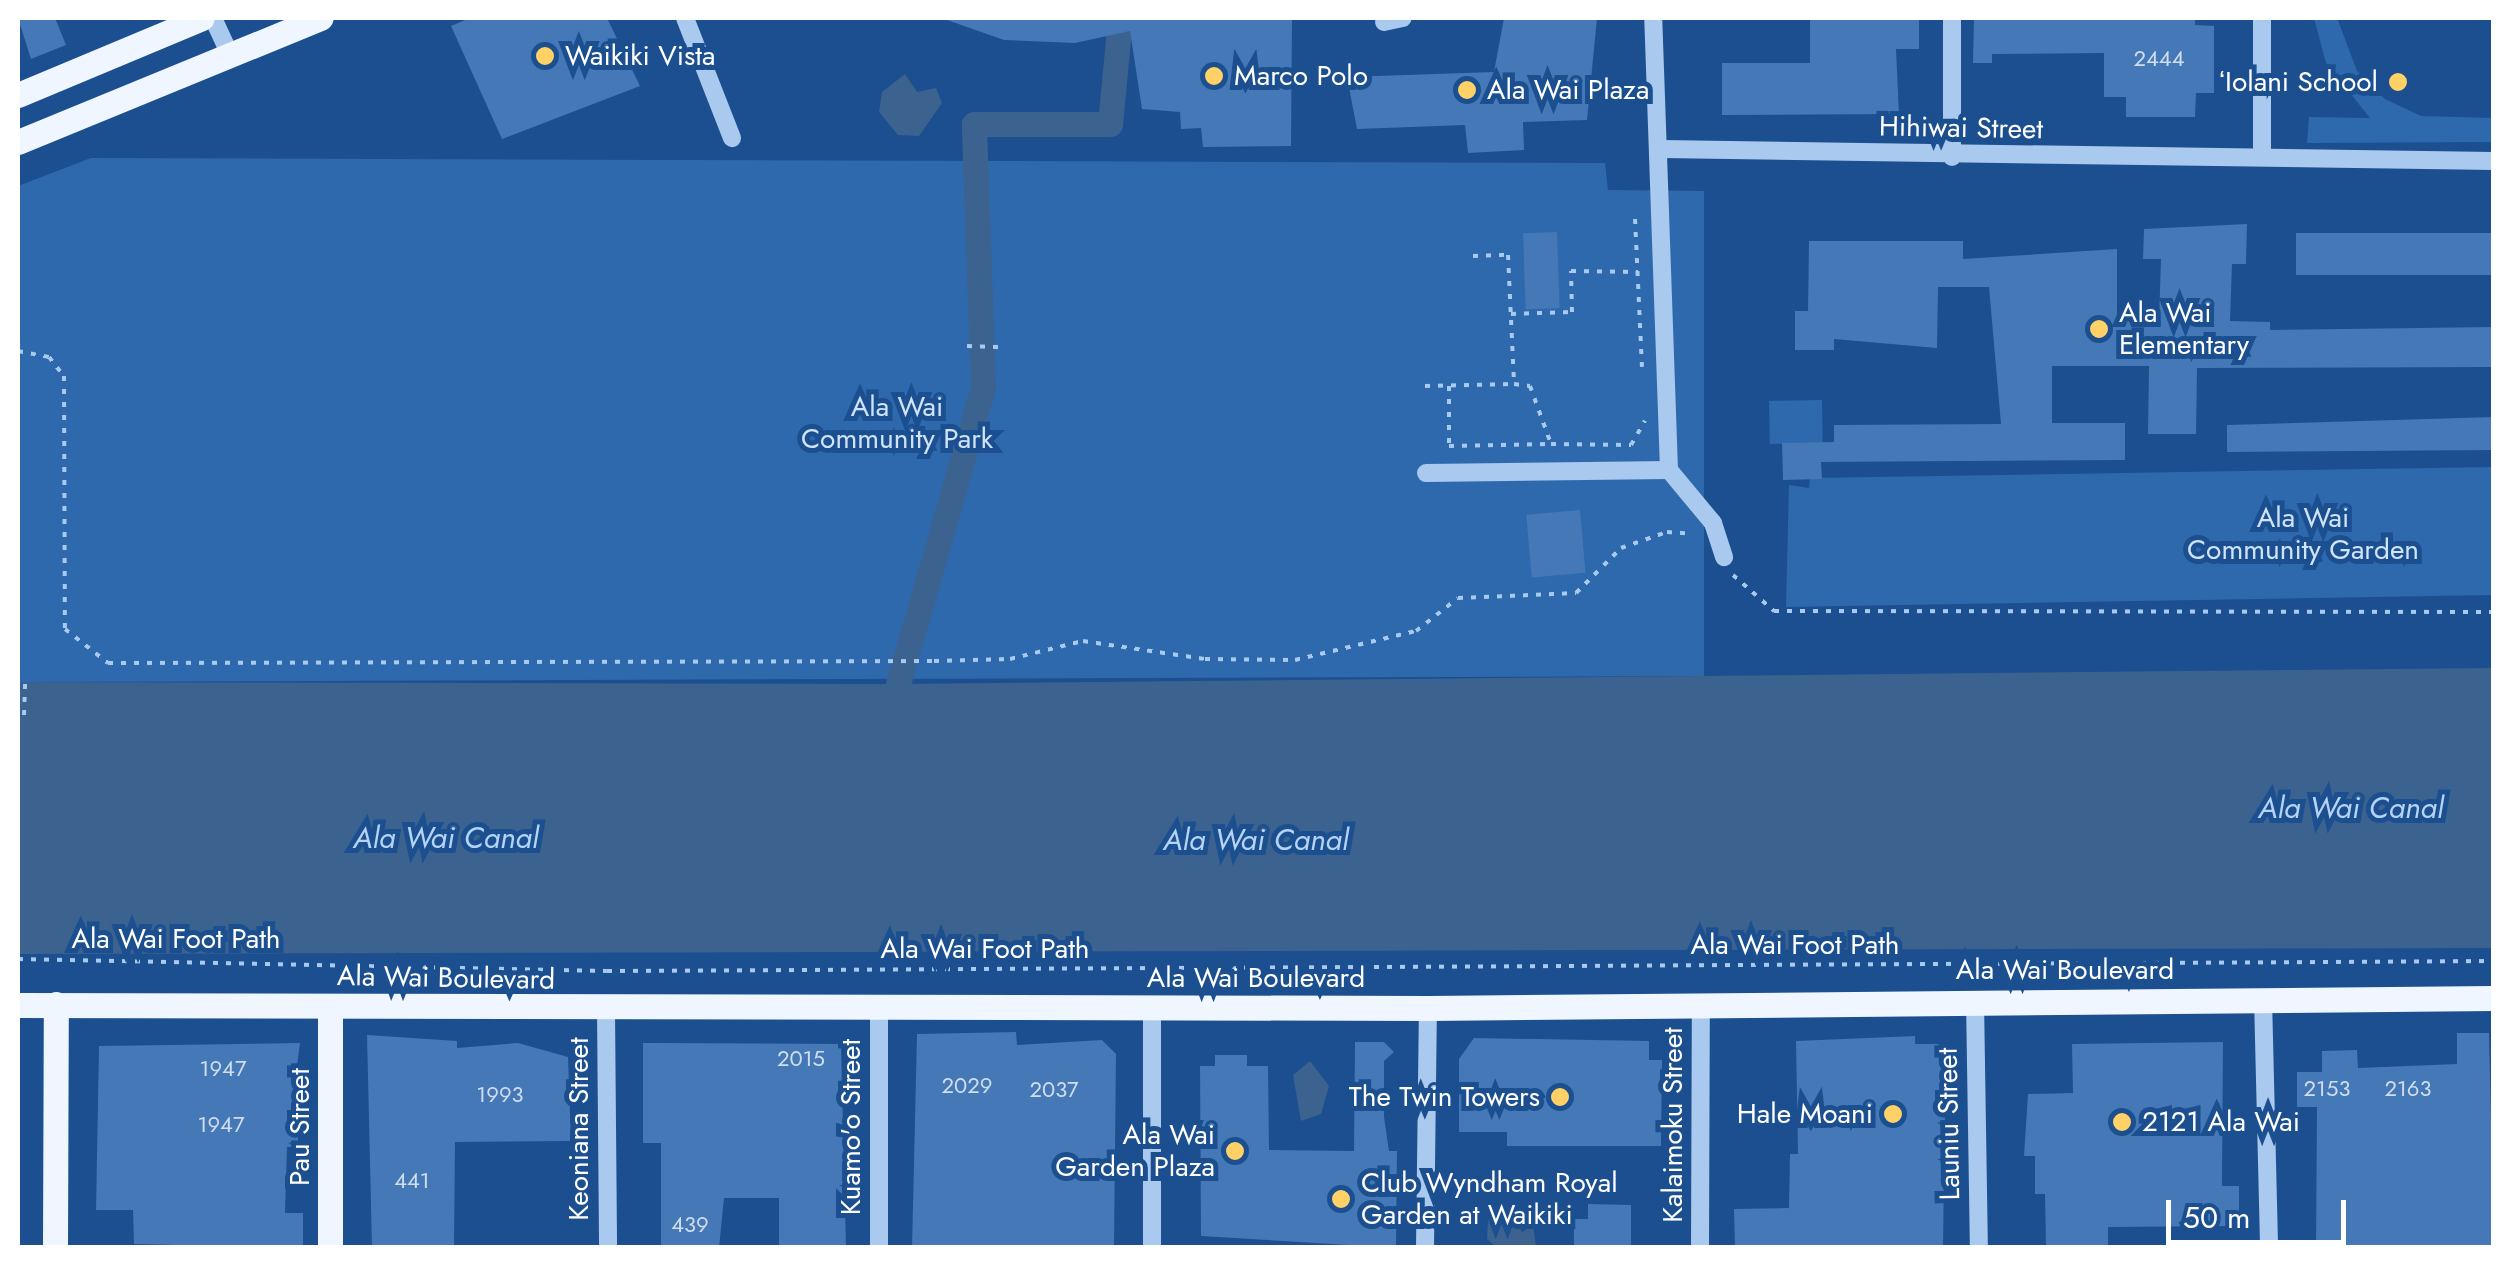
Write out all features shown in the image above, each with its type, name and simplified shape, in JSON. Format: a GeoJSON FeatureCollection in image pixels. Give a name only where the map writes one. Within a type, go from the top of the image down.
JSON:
{"type":"FeatureCollection","features":[{"type":"Feature","properties":{"kind":"main road"},"geometry":{"type":"LineString","coordinates":[[18,95],[202,18]]}},
{"type":"Feature","properties":{"kind":"main road"},"geometry":{"type":"LineString","coordinates":[[18,142],[321,18]]}},
{"type":"Feature","properties":{"kind":"main road","name":"Ala Wai Boulevard"},"geometry":{"type":"LineString","coordinates":[[18,1003],[606,1010],[1428,1008],[2494,998]]}},
{"type":"Feature","properties":{"kind":"main road"},"geometry":{"type":"LineString","coordinates":[[55,1248],[56,1004]]}},
{"type":"Feature","properties":{"kind":"main road","name":"Pau Street"},"geometry":{"type":"LineString","coordinates":[[330,1006],[330,1248]]}},
{"type":"Feature","properties":{"kind":"street"},"geometry":{"type":"LineString","coordinates":[[214,18],[230,55]]}},
{"type":"Feature","properties":{"kind":"street"},"geometry":{"type":"LineString","coordinates":[[684,18],[732,138]]}},
{"type":"Feature","properties":{"kind":"street"},"geometry":{"type":"LineString","coordinates":[[1653,18],[1661,149],[1670,470],[1713,524],[1724,557]]}},
{"type":"Feature","properties":{"kind":"street"},"geometry":{"type":"LineString","coordinates":[[1952,18],[1952,157]]}},
{"type":"Feature","properties":{"kind":"street"},"geometry":{"type":"LineString","coordinates":[[2262,18],[2262,156]]}},
{"type":"Feature","properties":{"kind":"street","name":"Hihiwai Street"},"geometry":{"type":"LineString","coordinates":[[1661,149],[1952,157],[2262,156],[2494,161]]}},
{"type":"Feature","properties":{"kind":"street"},"geometry":{"type":"LineString","coordinates":[[1426,473],[1670,470]]}},
{"type":"Feature","properties":{"kind":"street"},"geometry":{"type":"LineString","coordinates":[[2262,998],[2269,1248]]}},
{"type":"Feature","properties":{"kind":"street","name":"Launiu Street"},"geometry":{"type":"LineString","coordinates":[[1975,1000],[1978,1248]]}},
{"type":"Feature","properties":{"kind":"street","name":"Kalaimoku Street"},"geometry":{"type":"LineString","coordinates":[[1700,1248],[1701,1004]]}},
{"type":"Feature","properties":{"kind":"street","name":"Kuamo'o Street"},"geometry":{"type":"LineString","coordinates":[[879,1007],[879,1248]]}},
{"type":"Feature","properties":{"kind":"street"},"geometry":{"type":"LineString","coordinates":[[1152,1007],[1152,1248]]}},
{"type":"Feature","properties":{"kind":"street"},"geometry":{"type":"LineString","coordinates":[[1425,1248],[1428,1008]]}},
{"type":"Feature","properties":{"kind":"street","name":"Keoniana Street"},"geometry":{"type":"LineString","coordinates":[[606,1010],[608,1248]]}},
{"type":"Feature","properties":{"kind":"path"},"geometry":{"type":"LineString","coordinates":[[1636,218],[1643,387]]}},
{"type":"Feature","properties":{"kind":"path"},"geometry":{"type":"LineString","coordinates":[[1473,256],[1508,255],[1514,384]]}},
{"type":"Feature","properties":{"kind":"path"},"geometry":{"type":"LineString","coordinates":[[1511,314],[1572,312],[1570,272],[1638,272]]}},
{"type":"Feature","properties":{"kind":"path"},"geometry":{"type":"LineString","coordinates":[[967,346],[1002,346]]}},
{"type":"Feature","properties":{"kind":"path"},"geometry":{"type":"LineString","coordinates":[[18,351],[49,357],[64,376],[66,629],[99,660],[934,661],[1010,659],[1082,641],[1205,659],[1295,660],[1416,631],[1458,598],[1576,593],[1621,548],[1666,532],[1704,538],[1724,557],[1741,587],[1774,611],[2494,612]]}},
{"type":"Feature","properties":{"kind":"path"},"geometry":{"type":"LineString","coordinates":[[1425,386],[1530,386],[1552,444]]}},
{"type":"Feature","properties":{"kind":"path"},"geometry":{"type":"LineString","coordinates":[[1449,386],[1449,446],[1631,446],[1644,406]]}},
{"type":"Feature","properties":{"kind":"path"},"geometry":{"type":"LineString","coordinates":[[24,715],[25,682]]}},
{"type":"Feature","properties":{"kind":"path","name":"Ala Wai Foot Path"},"geometry":{"type":"LineString","coordinates":[[18,959],[607,971],[2494,961]]}},
{"type":"Feature","properties":{"kind":"green space"},"geometry":{"type":"Polygon","coordinates":[[[2314,18],[2337,18],[2357,71],[2385,99],[2421,116],[2493,118],[2493,142],[2307,143],[2309,117],[2370,118],[2326,63],[2314,18]]]}},
{"type":"Feature","properties":{"kind":"green space","name":"Ala Wai Community Park"},"geometry":{"type":"Polygon","coordinates":[[[91,158],[1605,163],[1608,190],[1704,191],[1704,676],[18,682],[18,186],[91,158]]]}},
{"type":"Feature","properties":{"kind":"green space"},"geometry":{"type":"Polygon","coordinates":[[[1822,400],[1823,443],[1770,444],[1769,401],[1822,400]]]}},
{"type":"Feature","properties":{"kind":"green space","name":"Ala Wai Community Garden"},"geometry":{"type":"Polygon","coordinates":[[[2493,467],[2493,595],[1786,607],[1789,485],[1809,488],[1810,478],[2493,467]]]}},
{"type":"Feature","properties":{"kind":"water"},"geometry":{"type":"Polygon","coordinates":[[[905,74],[917,92],[936,88],[942,103],[919,136],[898,135],[879,112],[882,92],[905,74]]]}},
{"type":"Feature","properties":{"kind":"water","name":"Ala Wai Canal"},"geometry":{"type":"Polygon","coordinates":[[[2493,668],[2493,948],[18,954],[18,682],[898,684],[2493,668]]]}},
{"type":"Feature","properties":{"kind":"water"},"geometry":{"type":"Polygon","coordinates":[[[1310,1061],[1329,1086],[1321,1114],[1301,1121],[1293,1075],[1310,1061]]]}},
{"type":"Feature","properties":{"kind":"water"},"geometry":{"type":"Polygon","coordinates":[[[1508,1210],[1522,1232],[1533,1225],[1536,1247],[1496,1247],[1487,1239],[1488,1219],[1508,1210]]]}},
{"type":"Feature","properties":{"kind":"building"},"geometry":{"type":"Polygon","coordinates":[[[18,18],[55,18],[66,45],[31,59],[18,18]]]}},
{"type":"Feature","properties":{"kind":"building","name":"Waikiki Vista"},"geometry":{"type":"Polygon","coordinates":[[[470,18],[607,18],[640,86],[502,139],[451,26],[470,18]]]}},
{"type":"Feature","properties":{"kind":"building","name":"Marco Polo"},"geometry":{"type":"Polygon","coordinates":[[[1292,18],[1291,146],[1203,147],[1201,128],[1181,129],[1180,112],[1142,109],[1130,31],[1075,43],[1004,40],[947,20],[1292,18]]]}},
{"type":"Feature","properties":{"kind":"building","name":"Ala Wai Plaza"},"geometry":{"type":"Polygon","coordinates":[[[1504,18],[1597,18],[1587,120],[1523,122],[1524,150],[1468,153],[1465,125],[1357,129],[1347,77],[1494,72],[1504,18]]]}},
{"type":"Feature","properties":{"kind":"building"},"geometry":{"type":"Polygon","coordinates":[[[1810,18],[1919,18],[1919,49],[1896,49],[1899,114],[1722,115],[1722,63],[1810,63],[1810,18]]]}},
{"type":"Feature","properties":{"kind":"building"},"geometry":{"type":"Polygon","coordinates":[[[1974,18],[2195,18],[2195,25],[2214,26],[2214,93],[2196,93],[2195,117],[2126,117],[2126,97],[2104,97],[2104,53],[1992,54],[1992,63],[1973,63],[1974,18]]]}},
{"type":"Feature","properties":{"kind":"building"},"geometry":{"type":"Polygon","coordinates":[[[2247,224],[2246,264],[2232,264],[2230,321],[2270,322],[2270,330],[2494,327],[2494,367],[2197,368],[2196,434],[2148,434],[2149,366],[2052,366],[2052,423],[2125,423],[2125,460],[1821,462],[1822,479],[1783,480],[1782,443],[1834,442],[1834,425],[2001,424],[1989,287],[1938,287],[1937,348],[1834,339],[1834,350],[1795,350],[1795,311],[1808,311],[1809,241],[1963,241],[1963,259],[2117,249],[2117,320],[2159,321],[2161,259],[2143,259],[2144,229],[2247,224]]]}},
{"type":"Feature","properties":{"kind":"building"},"geometry":{"type":"Polygon","coordinates":[[[1557,232],[1560,308],[1526,309],[1523,233],[1557,232]]]}},
{"type":"Feature","properties":{"kind":"building"},"geometry":{"type":"Polygon","coordinates":[[[2296,233],[2494,233],[2494,275],[2296,275],[2296,233]]]}},
{"type":"Feature","properties":{"kind":"building"},"geometry":{"type":"Polygon","coordinates":[[[2494,417],[2494,450],[2227,452],[2227,425],[2494,417]]]}},
{"type":"Feature","properties":{"kind":"building"},"geometry":{"type":"Polygon","coordinates":[[[1580,510],[1585,573],[1532,577],[1526,515],[1580,510]]]}},
{"type":"Feature","properties":{"kind":"building"},"geometry":{"type":"Polygon","coordinates":[[[1016,1032],[1017,1045],[1102,1040],[1116,1054],[1114,1247],[912,1248],[917,1034],[1016,1032]]]}},
{"type":"Feature","properties":{"kind":"building"},"geometry":{"type":"Polygon","coordinates":[[[2457,1033],[2489,1033],[2494,1248],[2316,1248],[2317,1107],[2297,1107],[2297,1072],[2322,1072],[2322,1051],[2357,1050],[2358,1068],[2457,1064],[2457,1033]]]}},
{"type":"Feature","properties":{"kind":"building"},"geometry":{"type":"Polygon","coordinates":[[[367,1035],[457,1041],[457,1048],[518,1043],[568,1057],[571,1141],[455,1142],[454,1248],[372,1248],[367,1035]]]}},
{"type":"Feature","properties":{"kind":"building"},"geometry":{"type":"Polygon","coordinates":[[[1915,1036],[1915,1044],[1946,1044],[1943,1246],[1735,1247],[1734,1209],[1789,1208],[1790,1154],[1798,1154],[1796,1041],[1915,1036]]]}},
{"type":"Feature","properties":{"kind":"building","name":"The Twin Towers"},"geometry":{"type":"Polygon","coordinates":[[[1474,1038],[1649,1041],[1649,1060],[1662,1060],[1661,1146],[1507,1146],[1507,1132],[1459,1132],[1459,1059],[1474,1038]]]}},
{"type":"Feature","properties":{"kind":"building"},"geometry":{"type":"Polygon","coordinates":[[[1355,1042],[1384,1042],[1394,1052],[1384,1061],[1384,1117],[1389,1151],[1397,1151],[1396,1248],[1201,1236],[1200,1066],[1215,1066],[1215,1055],[1247,1055],[1247,1066],[1268,1066],[1269,1150],[1354,1151],[1355,1042]]]}},
{"type":"Feature","properties":{"kind":"building","name":"2121 Ala Wai"},"geometry":{"type":"Polygon","coordinates":[[[2223,1042],[2222,1186],[2239,1186],[2239,1226],[2108,1227],[2108,1248],[2046,1248],[2045,1194],[2035,1194],[2035,1156],[2024,1156],[2028,1094],[2073,1093],[2072,1044],[2223,1042]]]}},
{"type":"Feature","properties":{"kind":"building"},"geometry":{"type":"Polygon","coordinates":[[[300,1043],[289,1128],[298,1128],[298,1147],[287,1147],[285,1213],[303,1213],[303,1248],[134,1244],[133,1210],[96,1210],[99,1046],[300,1043]]]}},
{"type":"Feature","properties":{"kind":"building"},"geometry":{"type":"Polygon","coordinates":[[[643,1043],[841,1044],[846,1248],[779,1248],[779,1198],[724,1198],[719,1248],[661,1248],[661,1143],[643,1143],[643,1043]]]}},
{"type":"Feature","properties":{"kind":"building"},"geometry":{"type":"Polygon","coordinates":[[[1588,1204],[1631,1205],[1631,1248],[1574,1248],[1574,1219],[1588,1219],[1588,1204]]]}},
{"type":"Feature","properties":{"kind":"waterway"},"geometry":{"type":"LineString","coordinates":[[898,684],[983,387],[974,124],[1110,124],[1120,18]]}},
{"type":"Feature","properties":{"kind":"place","name":"Waikiki Vista"},"geometry":{"type":"Point","coordinates":[545,56]}},
{"type":"Feature","properties":{"kind":"place","name":"Marco Polo"},"geometry":{"type":"Point","coordinates":[1214,76]}},
{"type":"Feature","properties":{"kind":"place","name":"ʻIolani School"},"geometry":{"type":"Point","coordinates":[2398,82]}},
{"type":"Feature","properties":{"kind":"place","name":"Ala Wai Plaza"},"geometry":{"type":"Point","coordinates":[1467,90]}},
{"type":"Feature","properties":{"kind":"place","name":"Ala Wai Elementary"},"geometry":{"type":"Point","coordinates":[2099,329]}},
{"type":"Feature","properties":{"kind":"place","name":"The Twin Towers"},"geometry":{"type":"Point","coordinates":[1560,1097]}},
{"type":"Feature","properties":{"kind":"place","name":"Hale Moani"},"geometry":{"type":"Point","coordinates":[1893,1114]}},
{"type":"Feature","properties":{"kind":"place","name":"2121 Ala Wai"},"geometry":{"type":"Point","coordinates":[2122,1122]}},
{"type":"Feature","properties":{"kind":"place","name":"Ala Wai Garden Plaza"},"geometry":{"type":"Point","coordinates":[1235,1151]}},
{"type":"Feature","properties":{"kind":"place","name":"Club Wyndham Royal Garden at Waikiki"},"geometry":{"type":"Point","coordinates":[1341,1199]}}]}
